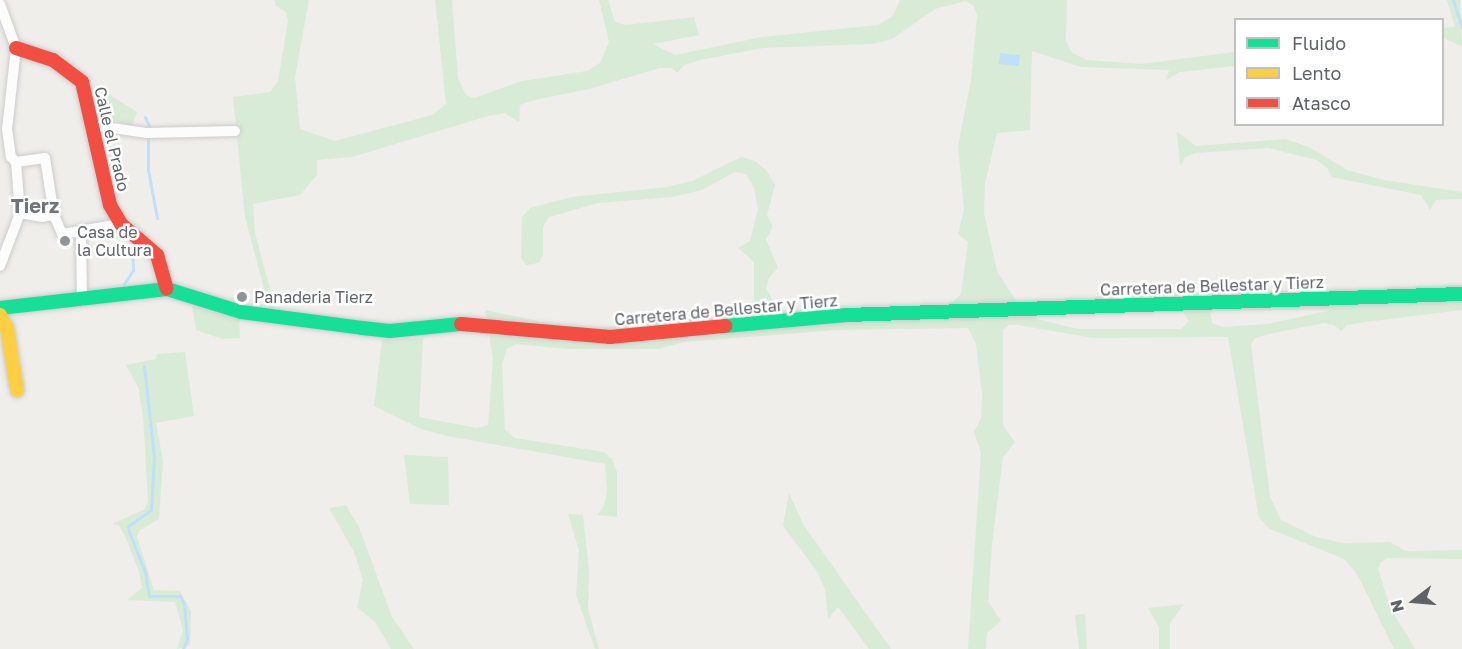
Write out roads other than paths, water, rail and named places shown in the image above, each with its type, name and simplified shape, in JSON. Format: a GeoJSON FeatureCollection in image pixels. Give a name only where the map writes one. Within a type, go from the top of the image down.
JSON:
{"type":"FeatureCollection","features":[{"type":"Feature","properties":{"kind":"street"},"geometry":{"type":"LineString","coordinates":[[0,4],[16,48],[6,114],[20,213],[0,266]]}},
{"type":"Feature","properties":{"kind":"street","name":"Calle el Prado"},"geometry":{"type":"LineString","coordinates":[[16,48],[53,60],[82,82],[110,205],[121,224],[157,255],[167,289]]}},
{"type":"Feature","properties":{"kind":"street"},"geometry":{"type":"LineString","coordinates":[[92,125],[147,133],[235,131]]}},
{"type":"Feature","properties":{"kind":"street"},"geometry":{"type":"LineString","coordinates":[[14,160],[45,158],[54,215],[62,234],[121,224]]}},
{"type":"Feature","properties":{"kind":"street"},"geometry":{"type":"LineString","coordinates":[[20,213],[42,218],[54,215]]}},
{"type":"Feature","properties":{"kind":"street"},"geometry":{"type":"LineString","coordinates":[[81,231],[82,301]]}},
{"type":"Feature","properties":{"kind":"street","name":"Carretera de Bellestar y Tierz"},"geometry":{"type":"LineString","coordinates":[[0,308],[82,301],[167,289],[241,312],[362,328],[390,331],[471,323],[610,337],[847,315],[1462,294]]}},
{"type":"Feature","properties":{"kind":"street"},"geometry":{"type":"LineString","coordinates":[[0,315],[7,328],[17,390]]}},
{"type":"Feature","properties":{"kind":"water"},"geometry":{"type":"Polygon","coordinates":[[[1000,53],[1020,55],[1019,66],[999,64],[1000,53]]]}},
{"type":"Feature","properties":{"kind":"waterway"},"geometry":{"type":"LineString","coordinates":[[1453,0],[1462,28]]}},
{"type":"Feature","properties":{"kind":"waterway"},"geometry":{"type":"LineString","coordinates":[[145,117],[150,128]]}},
{"type":"Feature","properties":{"kind":"waterway"},"geometry":{"type":"LineString","coordinates":[[148,137],[148,170],[157,218]]}},
{"type":"Feature","properties":{"kind":"waterway"},"geometry":{"type":"LineString","coordinates":[[124,284],[133,270],[132,244]]}},
{"type":"Feature","properties":{"kind":"waterway"},"geometry":{"type":"LineString","coordinates":[[144,366],[154,457],[151,510],[128,526],[145,572],[149,596],[180,596],[184,604],[187,639],[183,649]]}},
{"type":"Feature","properties":{"kind":"place","name":"Casa de la Cultura"},"geometry":{"type":"Point","coordinates":[65,241]}},
{"type":"Feature","properties":{"kind":"place","name":"Panaderia Tierz"},"geometry":{"type":"Point","coordinates":[242,297]}},
{"type":"Feature","properties":{"kind":"district","name":"Tierz"},"geometry":{"type":"Point","coordinates":[35,205]}}]}
